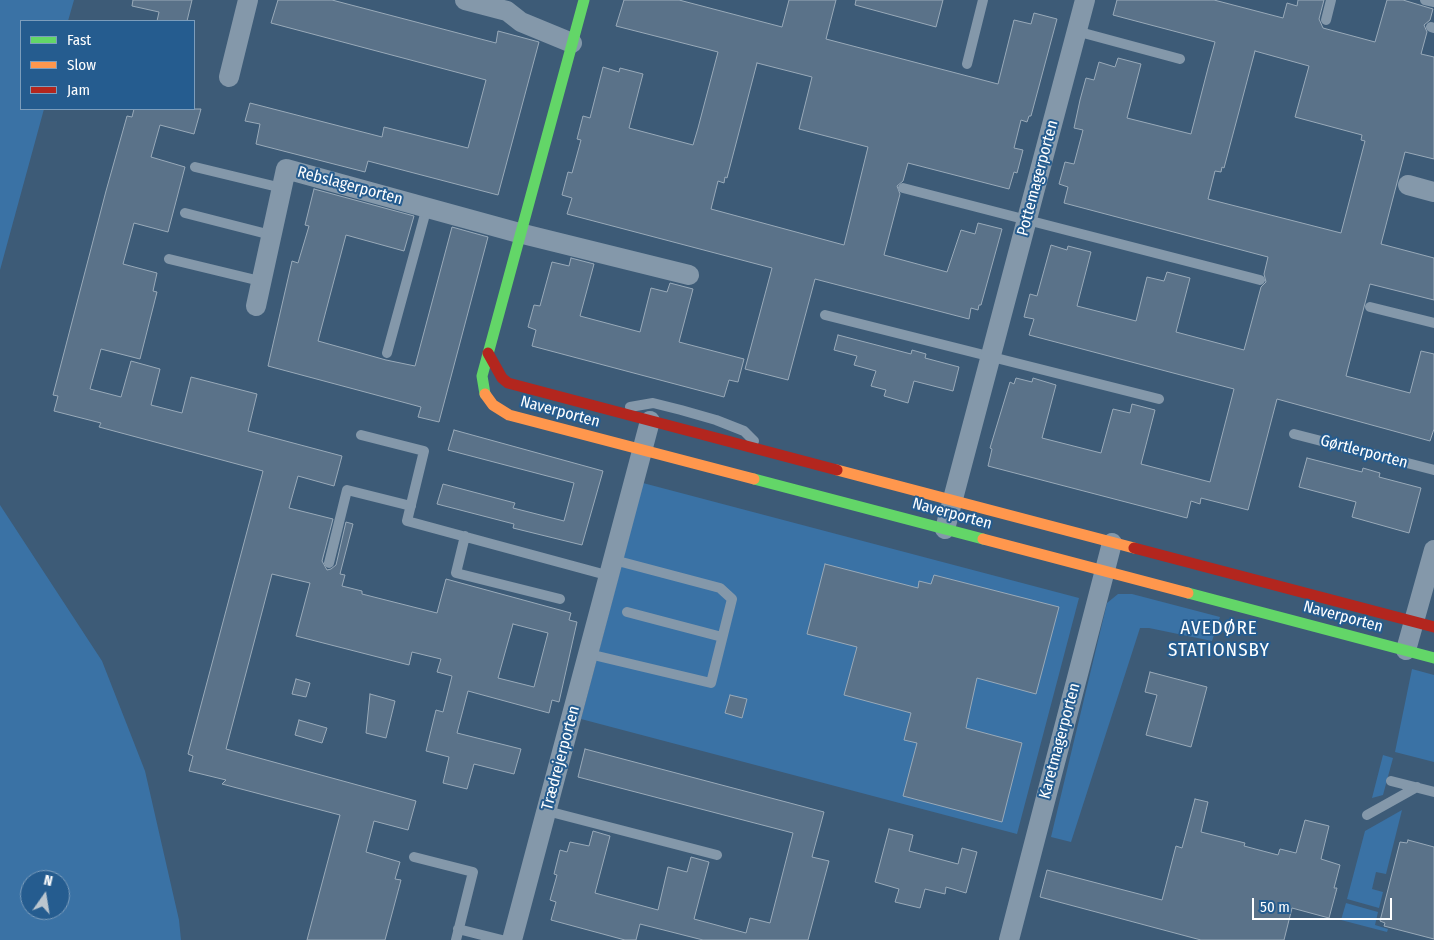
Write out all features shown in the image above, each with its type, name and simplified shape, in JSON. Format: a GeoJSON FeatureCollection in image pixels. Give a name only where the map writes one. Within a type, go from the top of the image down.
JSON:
{"type":"FeatureCollection","features":[{"type":"Feature","properties":{"kind":"street"},"geometry":{"type":"LineString","coordinates":[[229,77],[248,0]]}},
{"type":"Feature","properties":{"kind":"street"},"geometry":{"type":"LineString","coordinates":[[465,0],[507,11],[521,22],[572,43]]}},
{"type":"Feature","properties":{"kind":"street"},"geometry":{"type":"LineString","coordinates":[[488,353],[519,233],[584,0]]}},
{"type":"Feature","properties":{"kind":"street","name":"Pottemagerporten"},"geometry":{"type":"LineString","coordinates":[[945,529],[1085,0]]}},
{"type":"Feature","properties":{"kind":"street","name":"Rebslagerporten"},"geometry":{"type":"LineString","coordinates":[[256,306],[286,169],[519,233],[689,275]]}},
{"type":"Feature","properties":{"kind":"street"},"geometry":{"type":"LineString","coordinates":[[1408,185],[1434,192]]}},
{"type":"Feature","properties":{"kind":"street","name":"Naverporten"},"geometry":{"type":"LineString","coordinates":[[488,353],[497,373],[508,383],[1434,627]]}},
{"type":"Feature","properties":{"kind":"street","name":"Naverporten"},"geometry":{"type":"LineString","coordinates":[[488,353],[483,384],[488,399],[509,415],[1434,658]]}},
{"type":"Feature","properties":{"kind":"street","name":"Trædrejerporten"},"geometry":{"type":"LineString","coordinates":[[512,940],[650,421]]}},
{"type":"Feature","properties":{"kind":"street","name":"Karetmagerporten"},"geometry":{"type":"LineString","coordinates":[[1010,940],[1112,543]]}},
{"type":"Feature","properties":{"kind":"street"},"geometry":{"type":"LineString","coordinates":[[1406,650],[1434,550]]}},
{"type":"Feature","properties":{"kind":"lane"},"geometry":{"type":"LineString","coordinates":[[967,64],[984,0]]}},
{"type":"Feature","properties":{"kind":"lane"},"geometry":{"type":"LineString","coordinates":[[1326,20],[1331,0]]}},
{"type":"Feature","properties":{"kind":"lane"},"geometry":{"type":"LineString","coordinates":[[1425,0],[1434,2]]}},
{"type":"Feature","properties":{"kind":"lane"},"geometry":{"type":"LineString","coordinates":[[1076,31],[1180,59]]}},
{"type":"Feature","properties":{"kind":"lane"},"geometry":{"type":"LineString","coordinates":[[195,167],[282,188]]}},
{"type":"Feature","properties":{"kind":"lane"},"geometry":{"type":"LineString","coordinates":[[903,188],[1260,280]]}},
{"type":"Feature","properties":{"kind":"lane"},"geometry":{"type":"LineString","coordinates":[[387,353],[427,207]]}},
{"type":"Feature","properties":{"kind":"lane"},"geometry":{"type":"LineString","coordinates":[[185,213],[271,235]]}},
{"type":"Feature","properties":{"kind":"lane"},"geometry":{"type":"LineString","coordinates":[[169,259],[260,281]]}},
{"type":"Feature","properties":{"kind":"lane"},"geometry":{"type":"LineString","coordinates":[[1370,307],[1434,323]]}},
{"type":"Feature","properties":{"kind":"lane"},"geometry":{"type":"LineString","coordinates":[[826,314],[1158,399]]}},
{"type":"Feature","properties":{"kind":"lane"},"geometry":{"type":"LineString","coordinates":[[606,410],[653,403],[681,410],[716,420],[744,431],[766,451]]}},
{"type":"Feature","properties":{"kind":"lane","name":"Gørtlerporten"},"geometry":{"type":"LineString","coordinates":[[1294,434],[1434,470]]}},
{"type":"Feature","properties":{"kind":"lane"},"geometry":{"type":"LineString","coordinates":[[361,435],[424,451],[407,521],[465,536],[612,568],[720,588],[732,600],[711,683],[589,654]]}},
{"type":"Feature","properties":{"kind":"lane"},"geometry":{"type":"LineString","coordinates":[[329,563],[347,490],[411,506]]}},
{"type":"Feature","properties":{"kind":"lane"},"geometry":{"type":"LineString","coordinates":[[465,536],[456,573],[560,600]]}},
{"type":"Feature","properties":{"kind":"lane"},"geometry":{"type":"LineString","coordinates":[[627,612],[722,638]]}},
{"type":"Feature","properties":{"kind":"lane"},"geometry":{"type":"LineString","coordinates":[[1391,781],[1434,792]]}},
{"type":"Feature","properties":{"kind":"lane"},"geometry":{"type":"LineString","coordinates":[[1367,815],[1417,787]]}},
{"type":"Feature","properties":{"kind":"lane"},"geometry":{"type":"LineString","coordinates":[[547,811],[717,856]]}},
{"type":"Feature","properties":{"kind":"lane"},"geometry":{"type":"LineString","coordinates":[[414,857],[473,872],[456,940]]}},
{"type":"Feature","properties":{"kind":"lane"},"geometry":{"type":"LineString","coordinates":[[458,929],[502,940]]}},
{"type":"Feature","properties":{"kind":"shaded area"},"geometry":{"type":"Polygon","coordinates":[[[0,0],[74,0],[68,20],[20,20],[20,110],[44,110],[0,270],[0,0]]]}},
{"type":"Feature","properties":{"kind":"shaded area"},"geometry":{"type":"Polygon","coordinates":[[[643,483],[1079,598],[1017,834],[581,719],[643,483]]]}},
{"type":"Feature","properties":{"kind":"shaded area"},"geometry":{"type":"Polygon","coordinates":[[[0,505],[102,661],[145,771],[179,920],[181,940],[0,940],[0,505]]]}},
{"type":"Feature","properties":{"kind":"shaded area"},"geometry":{"type":"Polygon","coordinates":[[[1118,594],[1132,594],[1220,617],[1212,641],[1149,628],[1140,628],[1071,842],[1051,837],[1107,603],[1118,594]]]}},
{"type":"Feature","properties":{"kind":"shaded area"},"geometry":{"type":"Polygon","coordinates":[[[1412,669],[1434,675],[1434,762],[1395,752],[1412,669]]]}},
{"type":"Feature","properties":{"kind":"shaded area"},"geometry":{"type":"Polygon","coordinates":[[[1383,755],[1393,758],[1383,795],[1372,798],[1383,755]]]}},
{"type":"Feature","properties":{"kind":"shaded area"},"geometry":{"type":"Polygon","coordinates":[[[1402,810],[1386,874],[1376,872],[1372,889],[1383,892],[1379,908],[1347,899],[1365,831],[1402,810]]]}},
{"type":"Feature","properties":{"kind":"shaded area"},"geometry":{"type":"Polygon","coordinates":[[[1346,903],[1378,912],[1375,925],[1388,929],[1387,932],[1341,920],[1346,903]]]}},
{"type":"Feature","properties":{"kind":"building"},"geometry":{"type":"Polygon","coordinates":[[[133,0],[192,0],[187,20],[157,20],[159,12],[132,6],[133,0]]]}},
{"type":"Feature","properties":{"kind":"building"},"geometry":{"type":"Polygon","coordinates":[[[278,0],[332,0],[496,43],[498,31],[539,42],[498,195],[368,161],[365,172],[256,144],[260,124],[245,121],[250,103],[382,137],[384,127],[468,148],[486,80],[271,23],[278,0]]]}},
{"type":"Feature","properties":{"kind":"building"},"geometry":{"type":"Polygon","coordinates":[[[624,0],[679,0],[782,27],[789,0],[836,0],[826,39],[998,84],[1014,20],[1031,24],[1034,13],[1057,19],[1031,116],[1029,116],[1027,122],[1021,120],[1014,148],[1023,150],[1017,173],[1014,172],[1009,189],[908,163],[903,181],[897,186],[900,194],[884,255],[947,272],[961,230],[975,234],[978,223],[1002,229],[978,310],[971,308],[969,319],[815,279],[788,380],[745,369],[772,268],[567,214],[572,198],[562,195],[568,172],[572,173],[581,140],[577,139],[583,116],[590,118],[603,67],[619,72],[620,68],[643,74],[629,128],[693,145],[718,52],[616,26],[624,0]],[[757,63],[727,178],[725,177],[724,183],[718,181],[711,209],[844,245],[868,147],[799,129],[812,77],[757,63]]]}},
{"type":"Feature","properties":{"kind":"building"},"geometry":{"type":"Polygon","coordinates":[[[856,0],[943,0],[936,27],[855,5],[856,0]]]}},
{"type":"Feature","properties":{"kind":"building"},"geometry":{"type":"Polygon","coordinates":[[[1117,0],[1214,0],[1283,18],[1287,3],[1297,6],[1298,0],[1324,0],[1319,19],[1323,28],[1375,42],[1387,0],[1403,0],[1433,9],[1430,20],[1424,25],[1427,32],[1421,54],[1434,57],[1434,159],[1405,152],[1381,244],[1434,258],[1434,300],[1370,284],[1346,376],[1410,393],[1421,351],[1434,354],[1434,429],[1430,441],[1277,399],[1248,510],[1201,498],[1200,504],[1191,501],[1187,518],[988,466],[992,449],[990,448],[1010,382],[1014,384],[1016,378],[1032,382],[1033,378],[1056,385],[1042,438],[1101,453],[1113,409],[1130,413],[1132,404],[1155,410],[1141,464],[1210,482],[1234,389],[1029,335],[1034,319],[1024,317],[1030,294],[1037,296],[1051,245],[1067,250],[1068,246],[1091,252],[1077,306],[1136,321],[1147,277],[1164,281],[1167,272],[1190,278],[1176,332],[1244,350],[1261,287],[1266,282],[1264,274],[1268,257],[1064,203],[1068,187],[1059,184],[1065,162],[1074,164],[1083,130],[1074,128],[1080,100],[1086,78],[1094,80],[1099,62],[1115,67],[1118,58],[1141,64],[1127,118],[1191,134],[1215,42],[1113,15],[1117,0]],[[1255,51],[1224,168],[1222,167],[1221,172],[1215,171],[1208,199],[1341,233],[1365,141],[1361,140],[1362,135],[1295,117],[1309,66],[1255,51]]]}},
{"type":"Feature","properties":{"kind":"building"},"geometry":{"type":"Polygon","coordinates":[[[201,109],[194,134],[160,125],[151,157],[185,167],[168,232],[134,223],[123,264],[157,273],[153,291],[157,292],[140,359],[101,349],[90,389],[121,397],[131,361],[160,369],[151,405],[182,413],[191,377],[257,394],[248,431],[342,456],[334,486],[298,476],[289,508],[333,519],[322,561],[327,570],[336,565],[346,522],[353,524],[340,574],[345,575],[342,586],[362,591],[362,594],[437,613],[446,579],[571,613],[569,620],[577,622],[559,702],[552,700],[549,713],[468,691],[457,733],[521,749],[514,774],[474,764],[467,789],[443,783],[449,757],[426,751],[436,710],[443,712],[452,676],[437,672],[441,659],[412,652],[409,665],[296,636],[310,583],[272,574],[226,749],[416,801],[408,830],[374,821],[366,852],[400,862],[395,879],[401,880],[385,940],[307,940],[340,815],[222,784],[226,780],[189,771],[193,756],[188,754],[263,471],[99,427],[101,423],[54,411],[58,396],[53,395],[127,116],[132,117],[134,110],[201,109]],[[513,624],[498,678],[534,687],[548,633],[513,624]]]}},
{"type":"Feature","properties":{"kind":"building"},"geometry":{"type":"Polygon","coordinates":[[[314,189],[414,216],[404,251],[346,235],[318,341],[386,360],[415,366],[452,227],[488,237],[439,422],[418,417],[421,407],[268,366],[292,261],[298,263],[309,226],[305,225],[314,189]]]}},
{"type":"Feature","properties":{"kind":"building"},"geometry":{"type":"Polygon","coordinates":[[[571,258],[594,264],[580,316],[640,332],[651,288],[667,292],[670,283],[693,289],[679,342],[744,359],[738,382],[729,380],[724,397],[532,346],[536,330],[528,327],[534,305],[540,306],[552,262],[569,266],[571,258]]]}},
{"type":"Feature","properties":{"kind":"building"},"geometry":{"type":"Polygon","coordinates":[[[838,335],[911,354],[912,350],[926,354],[925,358],[959,367],[953,391],[914,381],[908,403],[884,396],[886,390],[871,386],[876,371],[854,365],[857,356],[834,350],[838,335]]]}},
{"type":"Feature","properties":{"kind":"building"},"geometry":{"type":"Polygon","coordinates":[[[454,430],[603,471],[582,545],[513,528],[514,524],[437,504],[443,484],[515,503],[513,508],[564,521],[574,483],[448,450],[454,430]]]}},
{"type":"Feature","properties":{"kind":"building"},"geometry":{"type":"Polygon","coordinates":[[[1307,458],[1362,472],[1363,468],[1380,473],[1379,477],[1421,488],[1409,533],[1352,517],[1356,502],[1299,487],[1307,458]]]}},
{"type":"Feature","properties":{"kind":"building"},"geometry":{"type":"Polygon","coordinates":[[[825,564],[918,588],[919,581],[931,584],[934,575],[1059,607],[1036,694],[977,678],[966,728],[1022,743],[1002,822],[903,796],[917,743],[904,740],[911,713],[844,695],[857,647],[807,634],[825,564]]]}},
{"type":"Feature","properties":{"kind":"building"},"geometry":{"type":"Polygon","coordinates":[[[1150,672],[1207,687],[1191,747],[1146,735],[1157,695],[1145,692],[1150,672]]]}},
{"type":"Feature","properties":{"kind":"building"},"geometry":{"type":"Polygon","coordinates":[[[296,679],[310,683],[306,697],[292,694],[296,679]]]}},
{"type":"Feature","properties":{"kind":"building"},"geometry":{"type":"Polygon","coordinates":[[[370,694],[395,701],[386,738],[366,733],[370,694]]]}},
{"type":"Feature","properties":{"kind":"building"},"geometry":{"type":"Polygon","coordinates":[[[730,695],[747,699],[742,718],[725,713],[730,695]]]}},
{"type":"Feature","properties":{"kind":"building"},"geometry":{"type":"Polygon","coordinates":[[[299,720],[327,728],[322,743],[295,735],[299,720]]]}},
{"type":"Feature","properties":{"kind":"building"},"geometry":{"type":"Polygon","coordinates":[[[585,749],[824,812],[812,857],[829,861],[808,940],[703,940],[640,924],[636,940],[625,940],[551,920],[556,902],[550,900],[557,875],[554,874],[560,850],[567,852],[570,842],[589,846],[593,831],[610,836],[595,893],[658,910],[668,867],[687,872],[691,857],[709,862],[694,919],[746,933],[750,918],[770,923],[793,833],[578,777],[585,749]]]}},
{"type":"Feature","properties":{"kind":"building"},"geometry":{"type":"Polygon","coordinates":[[[1195,799],[1208,802],[1201,832],[1245,843],[1244,846],[1278,855],[1280,849],[1296,853],[1305,820],[1329,826],[1321,859],[1340,865],[1334,888],[1337,888],[1329,918],[1292,908],[1284,940],[1201,940],[1040,897],[1047,870],[1162,900],[1176,846],[1182,848],[1195,799]]]}},
{"type":"Feature","properties":{"kind":"building"},"geometry":{"type":"Polygon","coordinates":[[[889,829],[913,835],[909,851],[958,864],[962,848],[977,852],[966,893],[946,887],[945,894],[925,889],[920,908],[895,902],[899,889],[875,882],[889,829]]]}},
{"type":"Feature","properties":{"kind":"building"},"geometry":{"type":"Polygon","coordinates":[[[1408,840],[1434,847],[1434,939],[1384,926],[1385,923],[1380,921],[1400,842],[1407,843],[1408,840]]]}},
{"type":"Feature","properties":{"kind":"traffic: fast"},"geometry":{"type":"LineString","coordinates":[[485,394],[482,376],[584,0]]}},
{"type":"Feature","properties":{"kind":"traffic: fast"},"geometry":{"type":"LineString","coordinates":[[754,479],[983,539]]}},
{"type":"Feature","properties":{"kind":"traffic: fast"},"geometry":{"type":"LineString","coordinates":[[1188,593],[1434,658]]}},
{"type":"Feature","properties":{"kind":"traffic: slow"},"geometry":{"type":"LineString","coordinates":[[485,394],[493,405],[509,415],[754,479]]}},
{"type":"Feature","properties":{"kind":"traffic: slow"},"geometry":{"type":"LineString","coordinates":[[837,470],[1134,548]]}},
{"type":"Feature","properties":{"kind":"traffic: slow"},"geometry":{"type":"LineString","coordinates":[[983,539],[1188,593]]}},
{"type":"Feature","properties":{"kind":"traffic: jam"},"geometry":{"type":"LineString","coordinates":[[488,353],[502,378],[508,383],[837,470]]}},
{"type":"Feature","properties":{"kind":"traffic: jam"},"geometry":{"type":"LineString","coordinates":[[1134,548],[1434,627]]}},
{"type":"Feature","properties":{"kind":"district","name":"AVEDØRE STATIONSBY"},"geometry":{"type":"Point","coordinates":[1219,640]}}]}
